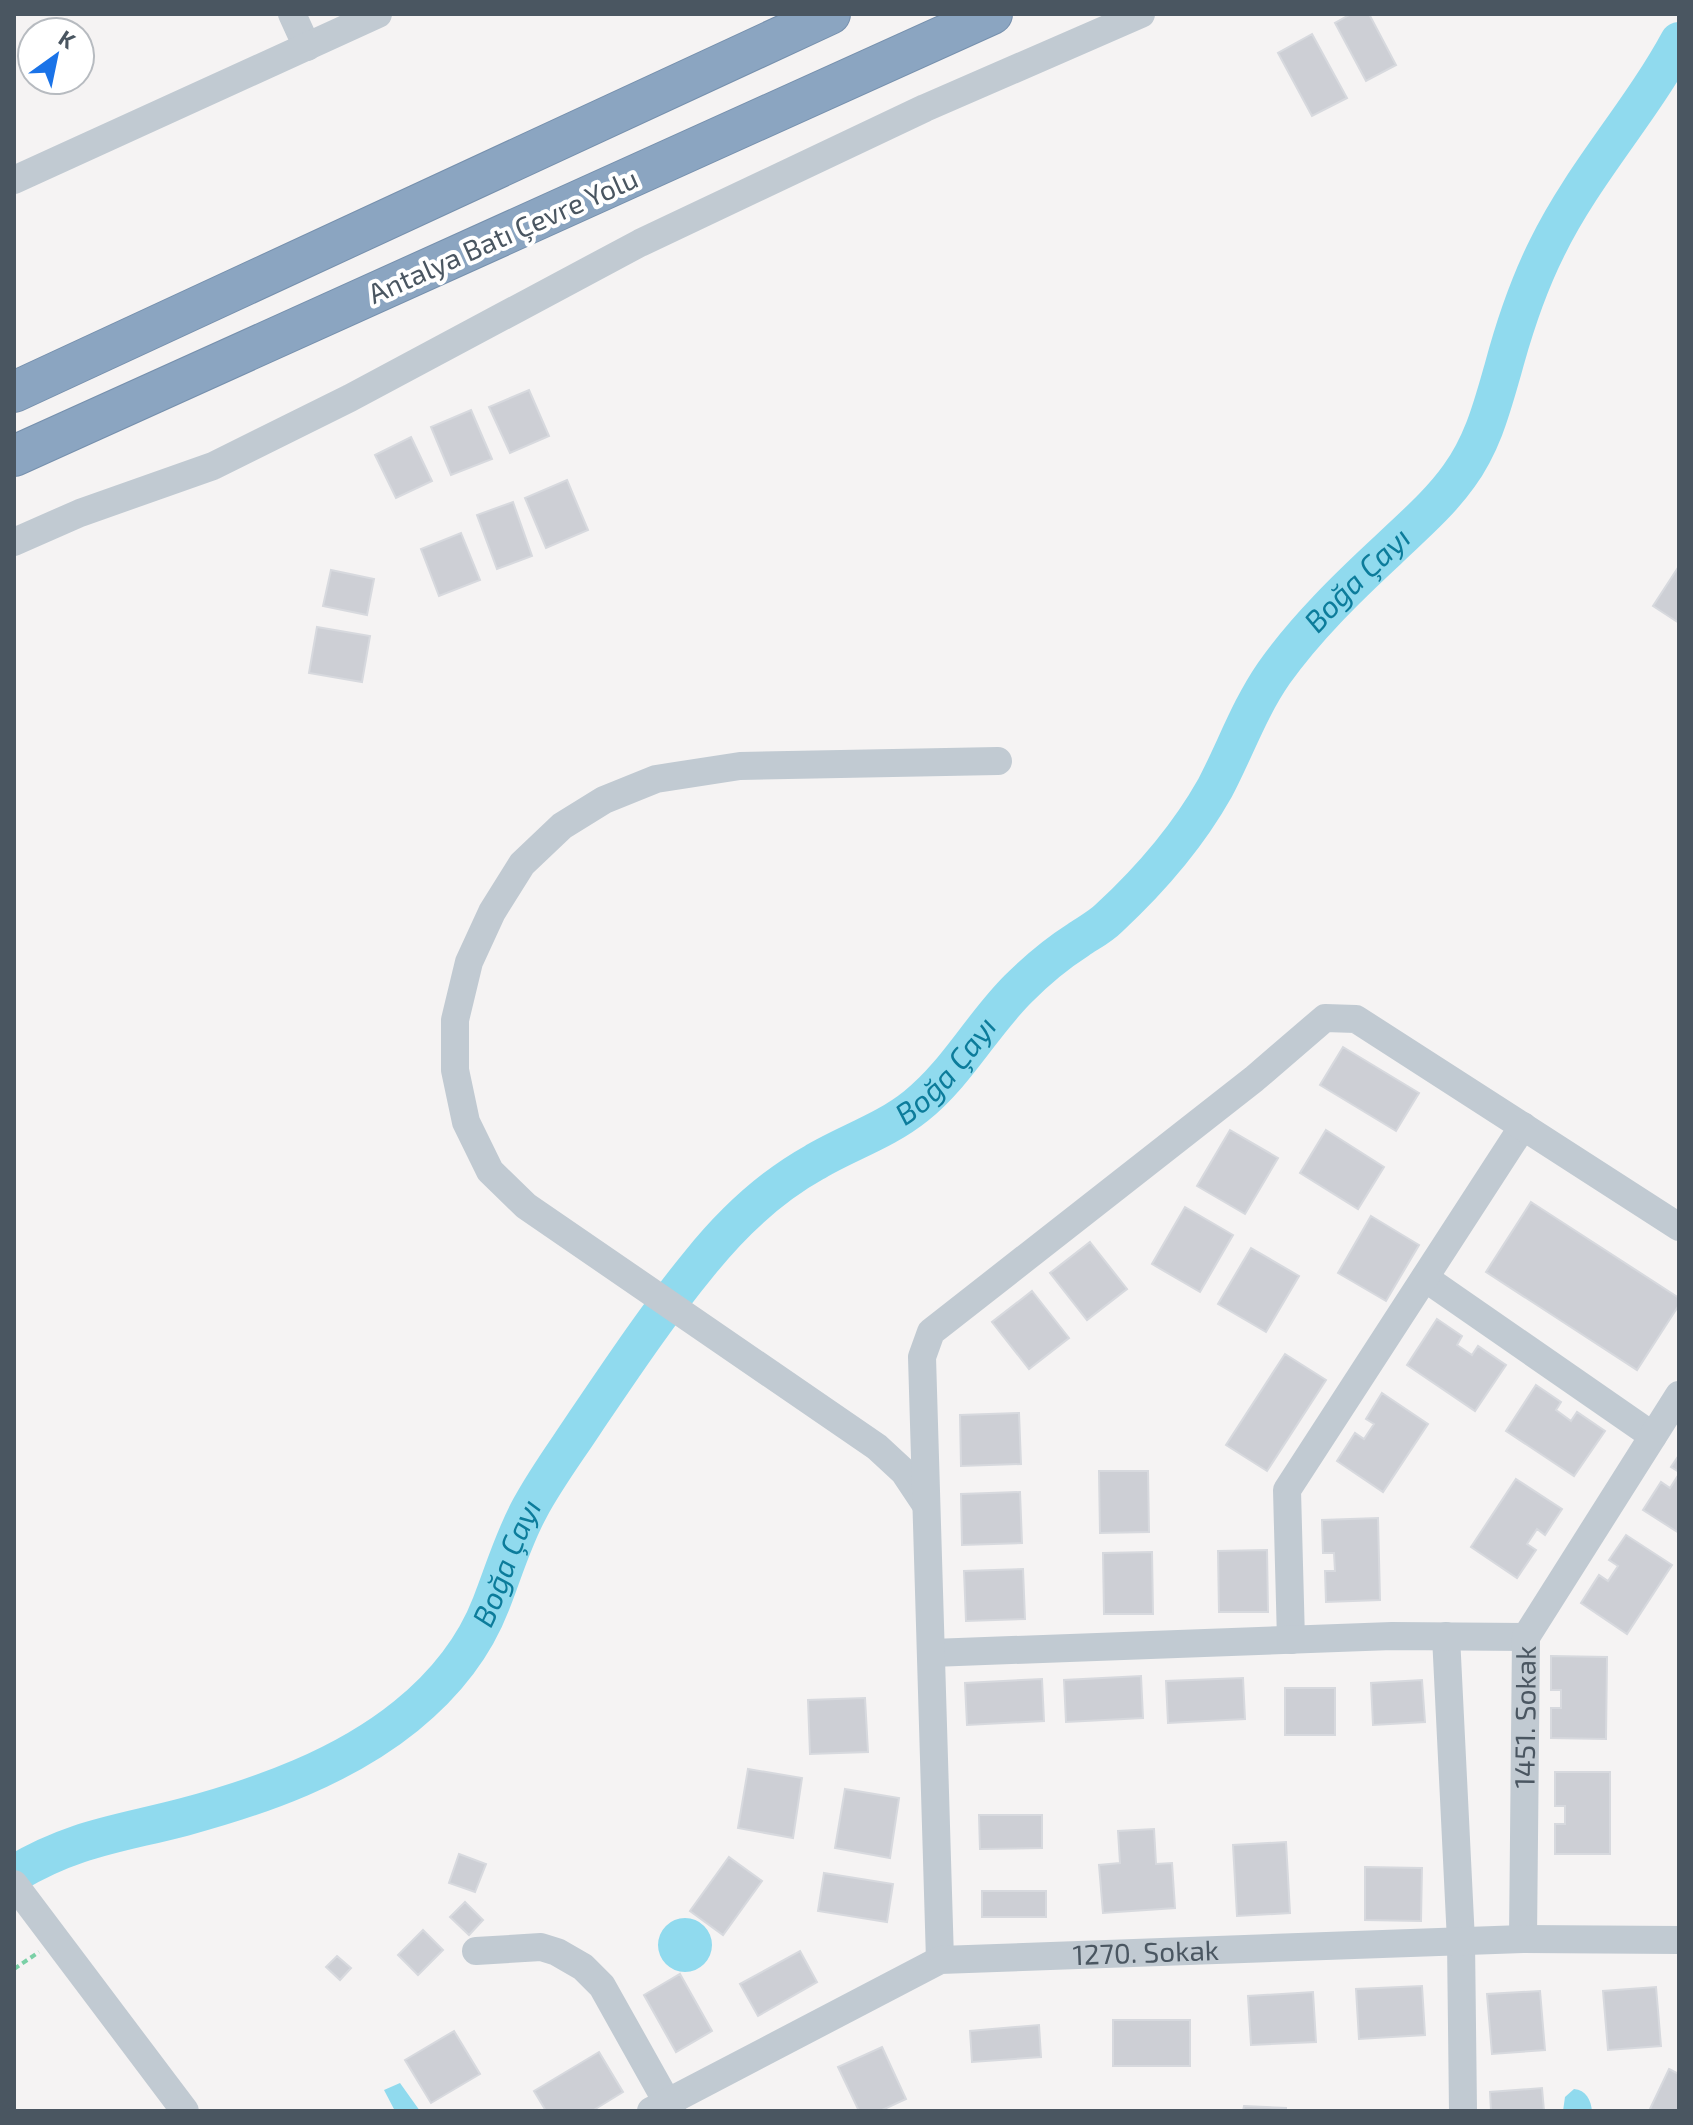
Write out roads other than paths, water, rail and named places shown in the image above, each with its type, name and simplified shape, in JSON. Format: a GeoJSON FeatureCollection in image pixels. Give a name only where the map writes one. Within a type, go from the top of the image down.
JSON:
{"type":"FeatureCollection","features":[{"type":"Feature","properties":{"kind":"highway"},"geometry":{"type":"LineString","coordinates":[[14,392],[830,14]]}},
{"type":"Feature","properties":{"kind":"highway","name":"Antalya Batı Çevre Yolu"},"geometry":{"type":"LineString","coordinates":[[14,456],[992,14]]}},
{"type":"Feature","properties":{"kind":"street"},"geometry":{"type":"LineString","coordinates":[[292,14],[307,47]]}},
{"type":"Feature","properties":{"kind":"street"},"geometry":{"type":"LineString","coordinates":[[14,180],[378,14]]}},
{"type":"Feature","properties":{"kind":"street"},"geometry":{"type":"LineString","coordinates":[[14,542],[80,513],[213,466],[350,398],[640,243],[925,108],[1141,14]]}},
{"type":"Feature","properties":{"kind":"street"},"geometry":{"type":"LineString","coordinates":[[927,1505],[904,1472],[877,1447],[526,1206],[490,1171],[466,1122],[455,1070],[455,1020],[469,962],[492,912],[522,864],[562,826],[604,800],[656,779],[740,766],[998,761]]}},
{"type":"Feature","properties":{"kind":"street"},"geometry":{"type":"LineString","coordinates":[[940,1960],[922,1357],[931,1332],[1254,1079],[1325,1018],[1356,1019],[1679,1227]]}},
{"type":"Feature","properties":{"kind":"street"},"geometry":{"type":"LineString","coordinates":[[1291,1640],[1287,1490],[1523,1126]]}},
{"type":"Feature","properties":{"kind":"street"},"geometry":{"type":"LineString","coordinates":[[1425,1278],[1653,1436]]}},
{"type":"Feature","properties":{"kind":"street","name":"1451. Sokak"},"geometry":{"type":"LineString","coordinates":[[1523,1939],[1526,1637],[1679,1395]]}},
{"type":"Feature","properties":{"kind":"street"},"geometry":{"type":"LineString","coordinates":[[1446,1636],[1461,1941],[1463,2111]]}},
{"type":"Feature","properties":{"kind":"street"},"geometry":{"type":"LineString","coordinates":[[932,1653],[1291,1640],[1526,1637]]}},
{"type":"Feature","properties":{"kind":"street"},"geometry":{"type":"LineString","coordinates":[[14,1884],[185,2111]]}},
{"type":"Feature","properties":{"kind":"street","name":"1270. Sokak"},"geometry":{"type":"LineString","coordinates":[[664,2108],[940,1960],[1523,1939],[1679,1940]]}},
{"type":"Feature","properties":{"kind":"street"},"geometry":{"type":"LineString","coordinates":[[476,1951],[541,1947],[583,1967],[602,1986],[664,2108]]}},
{"type":"Feature","properties":{"kind":"water"},"geometry":{"type":"Polygon","coordinates":[[[685,1918],[704,1926],[712,1945],[704,1964],[685,1972],[666,1964],[658,1945],[666,1926],[685,1918]]]}},
{"type":"Feature","properties":{"kind":"water"},"geometry":{"type":"Polygon","coordinates":[[[400,2083],[420,2111],[395,2111],[384,2090],[400,2083]]]}},
{"type":"Feature","properties":{"kind":"water"},"geometry":{"type":"Polygon","coordinates":[[[1574,2089],[1587,2096],[1592,2111],[1563,2111],[1565,2097],[1574,2089]]]}},
{"type":"Feature","properties":{"kind":"waterway","name":"Boğa Çayı"},"geometry":{"type":"LineString","coordinates":[[14,1874],[77,1845],[213,1809],[301,1778],[382,1734],[445,1679],[476,1636],[519,1531],[543,1486],[641,1341],[711,1249],[752,1207],[782,1183],[916,1106],[944,1079],[1025,982],[1105,921],[1139,888],[1167,857],[1204,806],[1257,701],[1286,656],[1459,476],[1486,424],[1522,307],[1547,248],[1577,195],[1664,68],[1679,41]]}}]}
